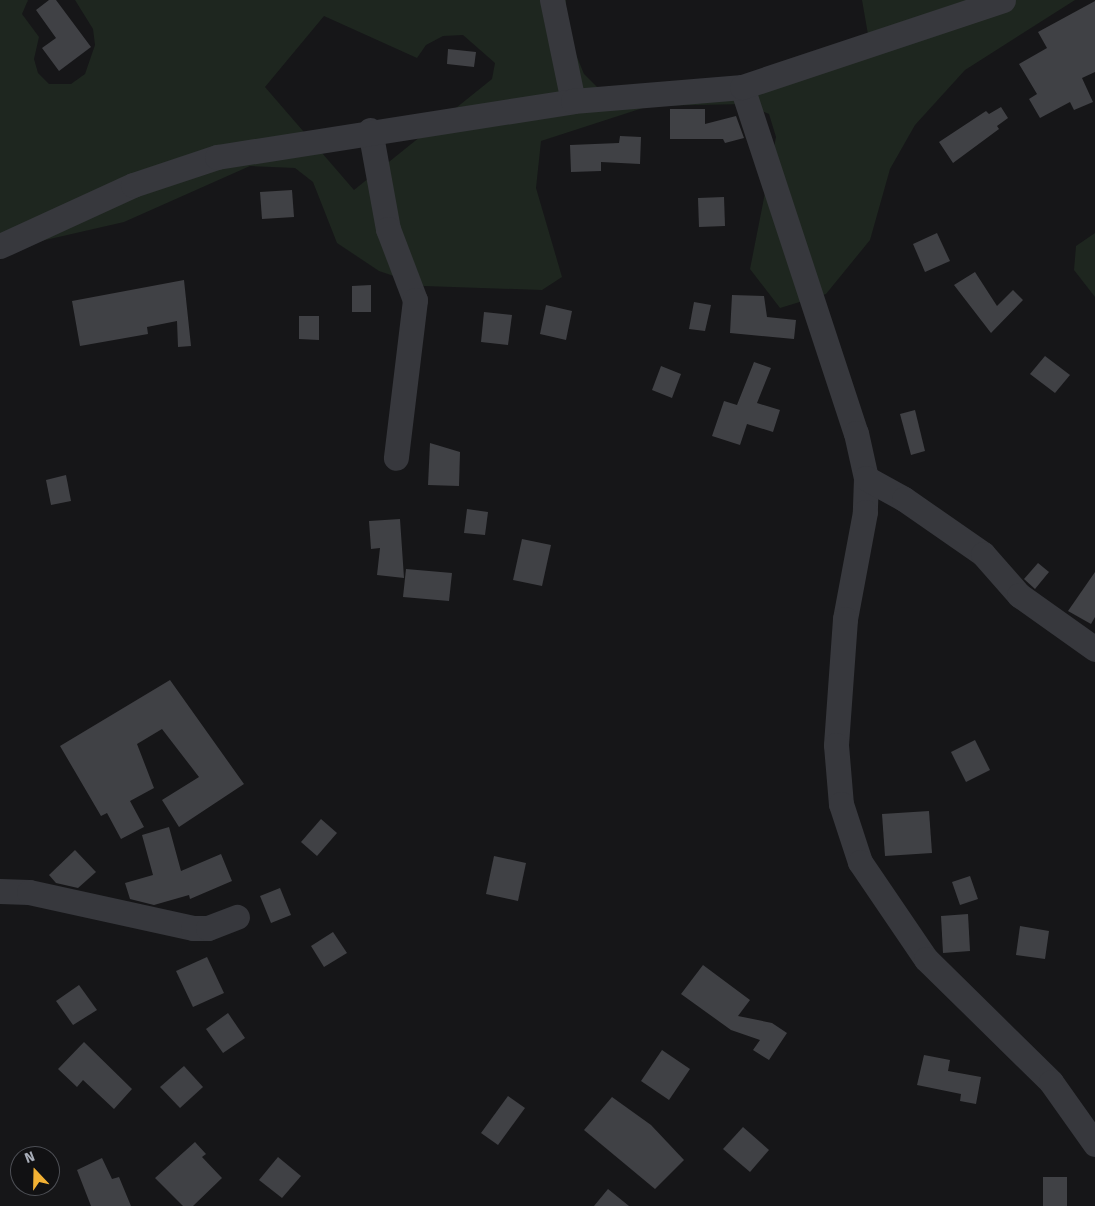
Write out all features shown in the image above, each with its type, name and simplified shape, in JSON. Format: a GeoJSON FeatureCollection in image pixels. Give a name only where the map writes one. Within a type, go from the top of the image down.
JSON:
{"type":"FeatureCollection","features":[{"type":"Feature","properties":{"kind":"street"},"geometry":{"type":"LineString","coordinates":[[552,0],[573,101]]}},
{"type":"Feature","properties":{"kind":"street"},"geometry":{"type":"LineString","coordinates":[[0,246],[172,169],[370,130],[573,101],[742,87],[1004,0]]}},
{"type":"Feature","properties":{"kind":"street"},"geometry":{"type":"LineString","coordinates":[[742,87],[850,414],[866,478],[866,512],[845,619],[836,745],[841,804],[860,862],[926,959],[1051,1082],[1095,1144]]}},
{"type":"Feature","properties":{"kind":"street"},"geometry":{"type":"LineString","coordinates":[[370,130],[388,230],[415,300],[396,458]]}},
{"type":"Feature","properties":{"kind":"street"},"geometry":{"type":"LineString","coordinates":[[866,478],[904,498],[983,554],[1019,595],[1095,649]]}},
{"type":"Feature","properties":{"kind":"street"},"geometry":{"type":"LineString","coordinates":[[0,891],[29,892],[193,928],[208,928],[237,916]]}},
{"type":"Feature","properties":{"kind":"shaded area"},"geometry":{"type":"Polygon","coordinates":[[[0,0],[28,0],[22,14],[39,37],[34,59],[38,73],[49,84],[71,84],[85,74],[95,45],[93,29],[75,0],[566,0],[566,30],[584,74],[601,91],[767,80],[870,46],[862,0],[1075,0],[965,70],[915,125],[890,169],[870,240],[826,294],[780,308],[750,269],[776,137],[769,114],[746,104],[649,106],[541,141],[536,188],[562,277],[542,290],[424,286],[379,271],[337,243],[313,182],[295,168],[250,166],[124,222],[28,244],[0,257],[0,0]],[[324,16],[265,87],[354,190],[492,79],[495,63],[463,35],[443,36],[426,45],[417,58],[324,16]]]}},
{"type":"Feature","properties":{"kind":"shaded area"},"geometry":{"type":"Polygon","coordinates":[[[1095,233],[1095,297],[1074,270],[1076,246],[1095,233]]]}},
{"type":"Feature","properties":{"kind":"building"},"geometry":{"type":"Polygon","coordinates":[[[49,0],[56,0],[91,47],[59,71],[42,48],[56,38],[36,10],[49,0]]]}},
{"type":"Feature","properties":{"kind":"building"},"geometry":{"type":"Polygon","coordinates":[[[1095,1],[1095,72],[1082,78],[1093,102],[1074,110],[1070,102],[1040,118],[1029,99],[1037,94],[1019,64],[1047,48],[1038,32],[1095,1]]]}},
{"type":"Feature","properties":{"kind":"building"},"geometry":{"type":"Polygon","coordinates":[[[448,49],[476,52],[474,67],[447,64],[448,49]]]}},
{"type":"Feature","properties":{"kind":"building"},"geometry":{"type":"Polygon","coordinates":[[[1001,107],[1008,118],[997,126],[999,129],[953,163],[939,142],[986,111],[989,114],[1001,107]]]}},
{"type":"Feature","properties":{"kind":"building"},"geometry":{"type":"Polygon","coordinates":[[[670,109],[705,109],[705,124],[736,116],[744,138],[725,143],[723,139],[670,139],[670,109]]]}},
{"type":"Feature","properties":{"kind":"building"},"geometry":{"type":"Polygon","coordinates":[[[620,136],[641,137],[640,164],[601,162],[601,171],[571,172],[570,145],[619,143],[620,136]]]}},
{"type":"Feature","properties":{"kind":"building"},"geometry":{"type":"Polygon","coordinates":[[[292,190],[294,217],[262,219],[260,192],[292,190]]]}},
{"type":"Feature","properties":{"kind":"building"},"geometry":{"type":"Polygon","coordinates":[[[724,197],[725,226],[699,227],[698,198],[724,197]]]}},
{"type":"Feature","properties":{"kind":"building"},"geometry":{"type":"Polygon","coordinates":[[[937,233],[950,261],[925,272],[913,244],[937,233]]]}},
{"type":"Feature","properties":{"kind":"building"},"geometry":{"type":"Polygon","coordinates":[[[975,272],[997,306],[1013,290],[1023,300],[991,333],[954,285],[975,272]]]}},
{"type":"Feature","properties":{"kind":"building"},"geometry":{"type":"Polygon","coordinates":[[[184,280],[191,346],[178,347],[177,321],[147,327],[148,334],[80,346],[72,301],[184,280]]]}},
{"type":"Feature","properties":{"kind":"building"},"geometry":{"type":"Polygon","coordinates":[[[371,285],[371,312],[352,312],[352,286],[371,285]]]}},
{"type":"Feature","properties":{"kind":"building"},"geometry":{"type":"Polygon","coordinates":[[[732,295],[764,296],[767,317],[796,320],[794,339],[730,333],[732,295]]]}},
{"type":"Feature","properties":{"kind":"building"},"geometry":{"type":"Polygon","coordinates":[[[694,302],[711,305],[705,331],[689,329],[694,302]]]}},
{"type":"Feature","properties":{"kind":"building"},"geometry":{"type":"Polygon","coordinates":[[[546,305],[572,311],[566,340],[540,334],[546,305]]]}},
{"type":"Feature","properties":{"kind":"building"},"geometry":{"type":"Polygon","coordinates":[[[484,312],[512,315],[508,345],[481,342],[484,312]]]}},
{"type":"Feature","properties":{"kind":"building"},"geometry":{"type":"Polygon","coordinates":[[[299,316],[319,316],[319,340],[299,339],[299,316]]]}},
{"type":"Feature","properties":{"kind":"building"},"geometry":{"type":"Polygon","coordinates":[[[1045,356],[1070,375],[1055,393],[1030,374],[1045,356]]]}},
{"type":"Feature","properties":{"kind":"building"},"geometry":{"type":"Polygon","coordinates":[[[754,362],[771,368],[757,403],[780,410],[773,432],[747,424],[740,445],[712,436],[724,401],[737,405],[754,362]]]}},
{"type":"Feature","properties":{"kind":"building"},"geometry":{"type":"Polygon","coordinates":[[[661,366],[681,374],[672,398],[652,390],[661,366]]]}},
{"type":"Feature","properties":{"kind":"building"},"geometry":{"type":"Polygon","coordinates":[[[915,410],[925,451],[911,455],[900,414],[915,410]]]}},
{"type":"Feature","properties":{"kind":"building"},"geometry":{"type":"Polygon","coordinates":[[[430,443],[460,452],[459,486],[428,485],[430,443]]]}},
{"type":"Feature","properties":{"kind":"building"},"geometry":{"type":"Polygon","coordinates":[[[66,475],[71,501],[51,505],[46,480],[66,475]]]}},
{"type":"Feature","properties":{"kind":"building"},"geometry":{"type":"Polygon","coordinates":[[[467,509],[488,512],[485,535],[464,533],[467,509]]]}},
{"type":"Feature","properties":{"kind":"building"},"geometry":{"type":"Polygon","coordinates":[[[400,519],[404,578],[377,575],[380,548],[371,549],[369,521],[400,519]]]}},
{"type":"Feature","properties":{"kind":"building"},"geometry":{"type":"Polygon","coordinates":[[[522,539],[551,545],[542,586],[513,580],[522,539]]]}},
{"type":"Feature","properties":{"kind":"building"},"geometry":{"type":"Polygon","coordinates":[[[1038,563],[1049,572],[1035,589],[1024,579],[1038,563]]]}},
{"type":"Feature","properties":{"kind":"building"},"geometry":{"type":"Polygon","coordinates":[[[406,569],[452,573],[449,601],[403,597],[406,569]]]}},
{"type":"Feature","properties":{"kind":"building"},"geometry":{"type":"Polygon","coordinates":[[[1095,572],[1095,617],[1091,624],[1068,611],[1095,572]]]}},
{"type":"Feature","properties":{"kind":"building"},"geometry":{"type":"Polygon","coordinates":[[[170,680],[244,784],[179,827],[162,800],[199,777],[162,729],[137,744],[154,788],[130,801],[144,827],[121,839],[107,813],[101,816],[60,746],[170,680]]]}},
{"type":"Feature","properties":{"kind":"building"},"geometry":{"type":"Polygon","coordinates":[[[975,740],[990,770],[966,782],[951,752],[975,740]]]}},
{"type":"Feature","properties":{"kind":"building"},"geometry":{"type":"Polygon","coordinates":[[[929,811],[932,853],[885,856],[882,814],[929,811]]]}},
{"type":"Feature","properties":{"kind":"building"},"geometry":{"type":"Polygon","coordinates":[[[321,819],[337,833],[317,856],[301,842],[321,819]]]}},
{"type":"Feature","properties":{"kind":"building"},"geometry":{"type":"Polygon","coordinates":[[[169,827],[181,871],[221,854],[232,881],[190,899],[189,895],[154,905],[130,899],[125,883],[153,875],[142,835],[169,827]]]}},
{"type":"Feature","properties":{"kind":"building"},"geometry":{"type":"Polygon","coordinates":[[[75,850],[96,872],[78,888],[56,883],[49,875],[75,850]]]}},
{"type":"Feature","properties":{"kind":"building"},"geometry":{"type":"Polygon","coordinates":[[[494,856],[526,863],[518,901],[486,894],[494,856]]]}},
{"type":"Feature","properties":{"kind":"building"},"geometry":{"type":"Polygon","coordinates":[[[970,876],[978,899],[960,905],[952,882],[970,876]]]}},
{"type":"Feature","properties":{"kind":"building"},"geometry":{"type":"Polygon","coordinates":[[[280,888],[291,915],[271,923],[260,896],[280,888]]]}},
{"type":"Feature","properties":{"kind":"building"},"geometry":{"type":"Polygon","coordinates":[[[968,914],[970,951],[943,953],[941,916],[968,914]]]}},
{"type":"Feature","properties":{"kind":"building"},"geometry":{"type":"Polygon","coordinates":[[[1020,926],[1049,931],[1045,959],[1016,955],[1020,926]]]}},
{"type":"Feature","properties":{"kind":"building"},"geometry":{"type":"Polygon","coordinates":[[[333,932],[347,953],[324,967],[311,946],[333,932]]]}},
{"type":"Feature","properties":{"kind":"building"},"geometry":{"type":"Polygon","coordinates":[[[207,957],[224,993],[193,1007],[176,971],[207,957]]]}},
{"type":"Feature","properties":{"kind":"building"},"geometry":{"type":"Polygon","coordinates":[[[703,965],[750,1000],[738,1016],[772,1023],[787,1033],[769,1060],[753,1050],[760,1040],[731,1030],[681,994],[703,965]]]}},
{"type":"Feature","properties":{"kind":"building"},"geometry":{"type":"Polygon","coordinates":[[[79,985],[97,1010],[73,1025],[56,1001],[79,985]]]}},
{"type":"Feature","properties":{"kind":"building"},"geometry":{"type":"Polygon","coordinates":[[[228,1013],[245,1038],[223,1053],[206,1029],[228,1013]]]}},
{"type":"Feature","properties":{"kind":"building"},"geometry":{"type":"Polygon","coordinates":[[[84,1042],[132,1089],[114,1109],[83,1080],[77,1087],[58,1069],[84,1042]]]}},
{"type":"Feature","properties":{"kind":"building"},"geometry":{"type":"Polygon","coordinates":[[[662,1050],[690,1069],[669,1100],[641,1081],[662,1050]]]}},
{"type":"Feature","properties":{"kind":"building"},"geometry":{"type":"Polygon","coordinates":[[[924,1055],[950,1060],[948,1071],[981,1077],[976,1104],[960,1101],[961,1094],[917,1085],[924,1055]]]}},
{"type":"Feature","properties":{"kind":"building"},"geometry":{"type":"Polygon","coordinates":[[[184,1066],[203,1087],[180,1108],[160,1087],[184,1066]]]}},
{"type":"Feature","properties":{"kind":"building"},"geometry":{"type":"Polygon","coordinates":[[[508,1096],[525,1108],[498,1145],[481,1133],[508,1096]]]}},
{"type":"Feature","properties":{"kind":"building"},"geometry":{"type":"Polygon","coordinates":[[[612,1097],[651,1125],[684,1160],[655,1189],[584,1130],[612,1097]]]}},
{"type":"Feature","properties":{"kind":"building"},"geometry":{"type":"Polygon","coordinates":[[[743,1127],[769,1150],[750,1172],[723,1149],[743,1127]]]}},
{"type":"Feature","properties":{"kind":"building"},"geometry":{"type":"Polygon","coordinates":[[[195,1142],[206,1154],[202,1157],[222,1178],[193,1206],[183,1206],[155,1178],[195,1142]]]}},
{"type":"Feature","properties":{"kind":"building"},"geometry":{"type":"Polygon","coordinates":[[[278,1157],[301,1176],[282,1198],[259,1180],[278,1157]]]}},
{"type":"Feature","properties":{"kind":"building"},"geometry":{"type":"Polygon","coordinates":[[[102,1158],[112,1179],[119,1177],[131,1206],[91,1206],[77,1170],[102,1158]]]}},
{"type":"Feature","properties":{"kind":"building"},"geometry":{"type":"Polygon","coordinates":[[[1043,1177],[1067,1177],[1067,1206],[1043,1206],[1043,1177]]]}},
{"type":"Feature","properties":{"kind":"building"},"geometry":{"type":"Polygon","coordinates":[[[608,1189],[629,1206],[594,1206],[608,1189]]]}}]}
